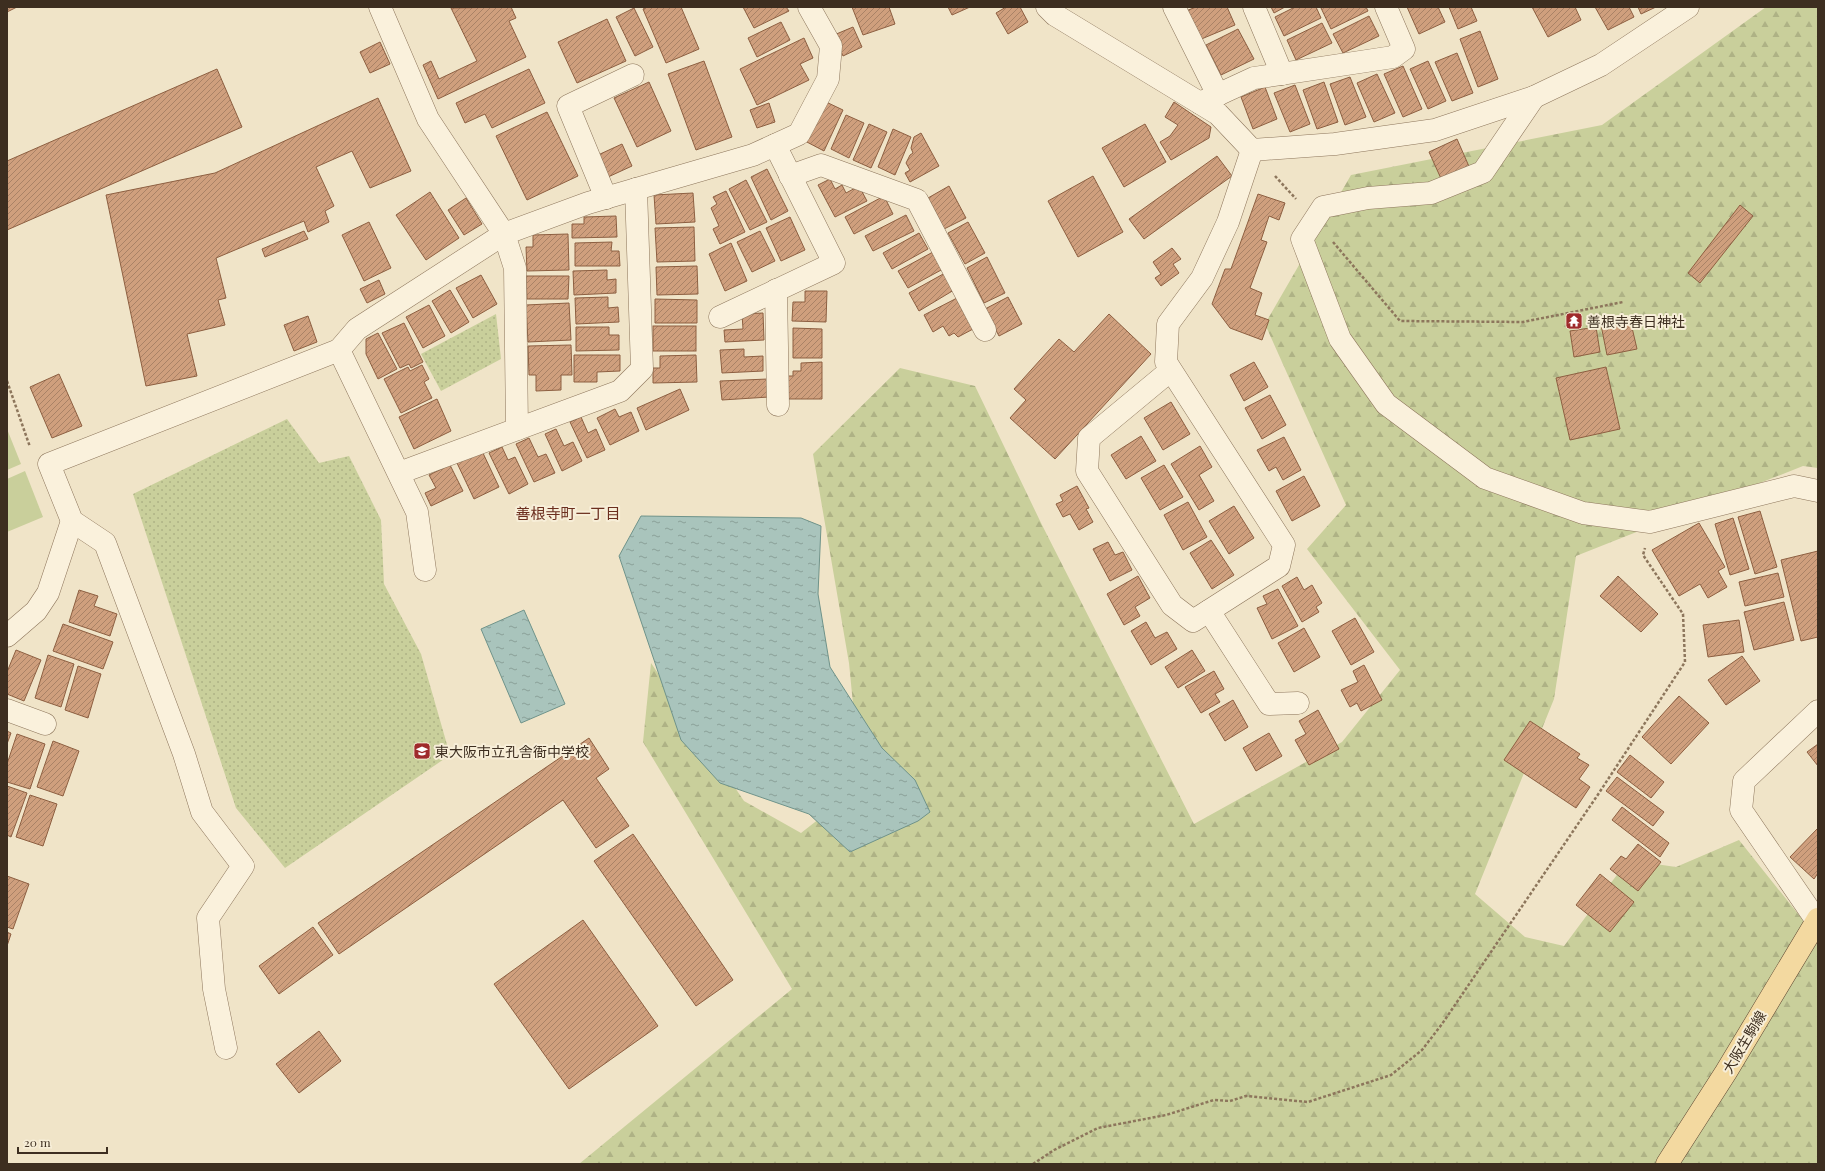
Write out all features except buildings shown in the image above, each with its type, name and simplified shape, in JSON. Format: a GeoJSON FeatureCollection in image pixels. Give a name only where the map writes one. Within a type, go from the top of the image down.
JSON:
{"type":"FeatureCollection","features":[{"type":"Feature","properties":{"kind":"main road","name":"大阪生駒線"},"geometry":{"type":"LineString","coordinates":[[1667,1164],[1726,1072],[1817,920]]}},
{"type":"Feature","properties":{"kind":"street"},"geometry":{"type":"LineString","coordinates":[[380,7],[428,119],[504,234],[515,268],[517,429]]}},
{"type":"Feature","properties":{"kind":"street"},"geometry":{"type":"LineString","coordinates":[[226,1048],[214,989],[208,918],[243,866],[202,812],[184,754],[104,543],[72,521],[49,464],[339,350],[358,329],[504,234],[588,203],[753,155],[798,134],[828,79],[831,46],[809,7]]}},
{"type":"Feature","properties":{"kind":"street"},"geometry":{"type":"LineString","coordinates":[[1046,7],[1055,15],[1209,99]]}},
{"type":"Feature","properties":{"kind":"street"},"geometry":{"type":"LineString","coordinates":[[1174,7],[1209,99],[1218,114],[1252,150]]}},
{"type":"Feature","properties":{"kind":"street"},"geometry":{"type":"LineString","coordinates":[[1254,7],[1282,74]]}},
{"type":"Feature","properties":{"kind":"street"},"geometry":{"type":"LineString","coordinates":[[1209,99],[1254,78],[1393,57],[1404,49],[1386,7]]}},
{"type":"Feature","properties":{"kind":"street"},"geometry":{"type":"LineString","coordinates":[[1252,150],[1336,144],[1435,130],[1534,97],[1601,65],[1688,7]]}},
{"type":"Feature","properties":{"kind":"street"},"geometry":{"type":"LineString","coordinates":[[606,198],[568,106],[633,75]]}},
{"type":"Feature","properties":{"kind":"street"},"geometry":{"type":"LineString","coordinates":[[1534,97],[1482,172],[1431,193],[1368,198],[1323,207],[1302,239],[1340,339],[1386,404],[1485,478],[1583,513],[1650,522],[1794,486],[1818,491]]}},
{"type":"Feature","properties":{"kind":"street"},"geometry":{"type":"LineString","coordinates":[[720,317],[834,262],[774,145]]}},
{"type":"Feature","properties":{"kind":"street"},"geometry":{"type":"LineString","coordinates":[[1171,370],[1089,438],[1087,471],[1172,604],[1193,620],[1279,566],[1284,545],[1166,362],[1168,324],[1202,278],[1228,222],[1252,150]]}},
{"type":"Feature","properties":{"kind":"street"},"geometry":{"type":"LineString","coordinates":[[790,176],[821,165],[917,200],[985,330]]}},
{"type":"Feature","properties":{"kind":"street"},"geometry":{"type":"LineString","coordinates":[[399,473],[620,391],[642,369],[636,189]]}},
{"type":"Feature","properties":{"kind":"street"},"geometry":{"type":"LineString","coordinates":[[776,290],[778,405]]}},
{"type":"Feature","properties":{"kind":"street"},"geometry":{"type":"LineString","coordinates":[[339,350],[418,512],[425,570]]}},
{"type":"Feature","properties":{"kind":"street"},"geometry":{"type":"LineString","coordinates":[[7,636],[36,611],[48,592],[72,521]]}},
{"type":"Feature","properties":{"kind":"street"},"geometry":{"type":"LineString","coordinates":[[1209,611],[1269,704],[1298,702]]}},
{"type":"Feature","properties":{"kind":"street"},"geometry":{"type":"LineString","coordinates":[[7,710],[45,724]]}},
{"type":"Feature","properties":{"kind":"street"},"geometry":{"type":"LineString","coordinates":[[1817,920],[1741,810],[1744,781],[1818,712]]}},
{"type":"Feature","properties":{"kind":"path"},"geometry":{"type":"LineString","coordinates":[[1252,150],[1315,220],[1400,321],[1523,322],[1623,302]]}},
{"type":"Feature","properties":{"kind":"path"},"geometry":{"type":"LineString","coordinates":[[7,381],[34,458],[49,464]]}},
{"type":"Feature","properties":{"kind":"path"},"geometry":{"type":"LineString","coordinates":[[1033,1164],[1054,1150],[1098,1128],[1166,1115],[1214,1100],[1230,1101],[1246,1096],[1308,1102],[1391,1075],[1422,1050],[1456,1004],[1599,793],[1685,662],[1683,614],[1643,555],[1650,522]]}},
{"type":"Feature","properties":{"kind":"green space"},"geometry":{"type":"Polygon","coordinates":[[[1766,7],[1818,7],[1818,468],[1803,466],[1576,556],[1554,699],[1475,894],[1525,937],[1564,946],[1628,860],[1676,867],[1739,840],[1818,939],[1818,1164],[579,1164],[792,989],[643,742],[651,663],[744,801],[801,833],[861,786],[849,663],[813,454],[900,368],[975,386],[1042,525],[1194,824],[1342,742],[1400,670],[1307,549],[1346,505],[1265,324],[1351,175],[1602,125],[1766,7]]]}},
{"type":"Feature","properties":{"kind":"green space"},"geometry":{"type":"Polygon","coordinates":[[[496,314],[501,359],[441,391],[421,354],[496,314]]]}},
{"type":"Feature","properties":{"kind":"green space"},"geometry":{"type":"Polygon","coordinates":[[[287,419],[319,463],[349,456],[381,520],[384,584],[421,654],[450,755],[285,868],[236,808],[133,494],[287,419]]]}},
{"type":"Feature","properties":{"kind":"green space"},"geometry":{"type":"Polygon","coordinates":[[[7,429],[21,464],[7,470],[7,429]]]}},
{"type":"Feature","properties":{"kind":"green space"},"geometry":{"type":"Polygon","coordinates":[[[25,471],[43,517],[7,532],[7,479],[25,471]]]}},
{"type":"Feature","properties":{"kind":"water"},"geometry":{"type":"Polygon","coordinates":[[[641,516],[801,518],[821,526],[818,594],[830,667],[882,748],[915,780],[930,812],[918,821],[850,852],[809,814],[720,783],[681,740],[619,556],[641,516]]]}},
{"type":"Feature","properties":{"kind":"water"},"geometry":{"type":"Polygon","coordinates":[[[524,610],[565,704],[521,723],[481,629],[524,610]]]}},
{"type":"Feature","properties":{"kind":"place","name":"善根寺春日神社"},"geometry":{"type":"Point","coordinates":[1574,321]}},
{"type":"Feature","properties":{"kind":"place","name":"東大阪市立孔舎衙中学校"},"geometry":{"type":"Point","coordinates":[422,751]}},
{"type":"Feature","properties":{"kind":"district","name":"善根寺町一丁目"},"geometry":{"type":"Point","coordinates":[568,513]}}]}
